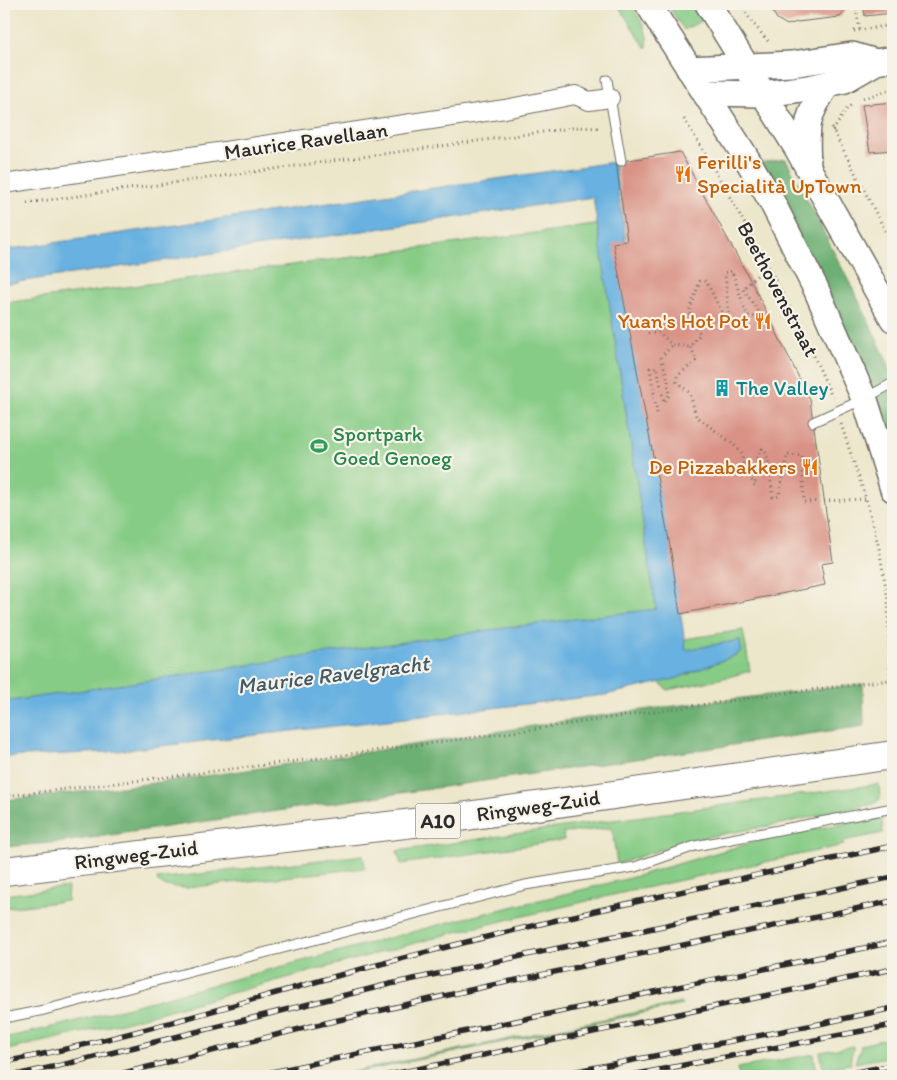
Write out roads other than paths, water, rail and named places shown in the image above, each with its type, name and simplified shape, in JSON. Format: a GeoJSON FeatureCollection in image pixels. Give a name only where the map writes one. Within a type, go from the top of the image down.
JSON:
{"type":"FeatureCollection","features":[{"type":"Feature","properties":{"kind":"highway","name":"Ringweg-Zuid"},"geometry":{"type":"LineString","coordinates":[[4,871],[439,820],[882,757]]}},
{"type":"Feature","properties":{"kind":"main road","name":"Beethovenstraat"},"geometry":{"type":"LineString","coordinates":[[648,4],[688,69],[718,92],[740,148],[772,202],[816,289],[864,399],[893,489]]}},
{"type":"Feature","properties":{"kind":"main road"},"geometry":{"type":"LineString","coordinates":[[708,4],[743,70],[763,94],[798,150],[893,318]]}},
{"type":"Feature","properties":{"kind":"main road"},"geometry":{"type":"LineString","coordinates":[[688,69],[743,70],[852,55],[885,60]]}},
{"type":"Feature","properties":{"kind":"main road"},"geometry":{"type":"LineString","coordinates":[[718,92],[763,94],[810,88],[845,80],[885,60]]}},
{"type":"Feature","properties":{"kind":"main road"},"geometry":{"type":"LineString","coordinates":[[808,169],[807,134],[809,119],[812,109],[828,84]]}},
{"type":"Feature","properties":{"kind":"street","name":"Maurice Ravellaan"},"geometry":{"type":"LineString","coordinates":[[4,184],[506,109],[575,95],[589,101],[610,98]]}},
{"type":"Feature","properties":{"kind":"lane"},"geometry":{"type":"LineString","coordinates":[[608,80],[614,128],[621,161]]}},
{"type":"Feature","properties":{"kind":"lane"},"geometry":{"type":"LineString","coordinates":[[813,422],[864,399],[893,383]]}},
{"type":"Feature","properties":{"kind":"lane"},"geometry":{"type":"LineString","coordinates":[[4,1018],[44,1010],[525,885],[635,867],[695,846],[893,808]]}},
{"type":"Feature","properties":{"kind":"water","name":"Maurice Ravelgracht"},"geometry":{"type":"Polygon","coordinates":[[[614,162],[686,650],[740,640],[741,651],[736,655],[675,679],[605,695],[108,752],[4,757],[4,702],[411,641],[656,609],[593,197],[4,284],[4,250],[614,162]]]}},
{"type":"Feature","properties":{"kind":"railway"},"geometry":{"type":"LineString","coordinates":[[4,1062],[151,1028],[458,944],[706,886],[893,846]]}},
{"type":"Feature","properties":{"kind":"railway"},"geometry":{"type":"LineString","coordinates":[[11,1076],[390,984],[893,877]]}},
{"type":"Feature","properties":{"kind":"railway"},"geometry":{"type":"LineString","coordinates":[[112,1076],[308,1027],[488,986],[893,901]]}},
{"type":"Feature","properties":{"kind":"railway"},"geometry":{"type":"LineString","coordinates":[[253,1076],[893,942]]}},
{"type":"Feature","properties":{"kind":"railway"},"geometry":{"type":"LineString","coordinates":[[384,1076],[893,969]]}},
{"type":"Feature","properties":{"kind":"railway"},"geometry":{"type":"LineString","coordinates":[[551,1076],[893,1008]]}},
{"type":"Feature","properties":{"kind":"railway"},"geometry":{"type":"LineString","coordinates":[[627,1076],[893,1025]]}},
{"type":"Feature","properties":{"kind":"railway"},"geometry":{"type":"LineString","coordinates":[[835,1076],[893,1065]]}},
{"type":"Feature","properties":{"kind":"place","name":"Ferilli's Specialità UpTown"},"geometry":{"type":"Point","coordinates":[683,174]}},
{"type":"Feature","properties":{"kind":"place","name":"Yuan's Hot Pot"},"geometry":{"type":"Point","coordinates":[763,321]}},
{"type":"Feature","properties":{"kind":"place","name":"The Valley"},"geometry":{"type":"Point","coordinates":[722,388]}},
{"type":"Feature","properties":{"kind":"place","name":"Sportpark Goed Genoeg"},"geometry":{"type":"Point","coordinates":[319,446]}},
{"type":"Feature","properties":{"kind":"place","name":"De Pizzabakkers"},"geometry":{"type":"Point","coordinates":[810,467]}}]}
